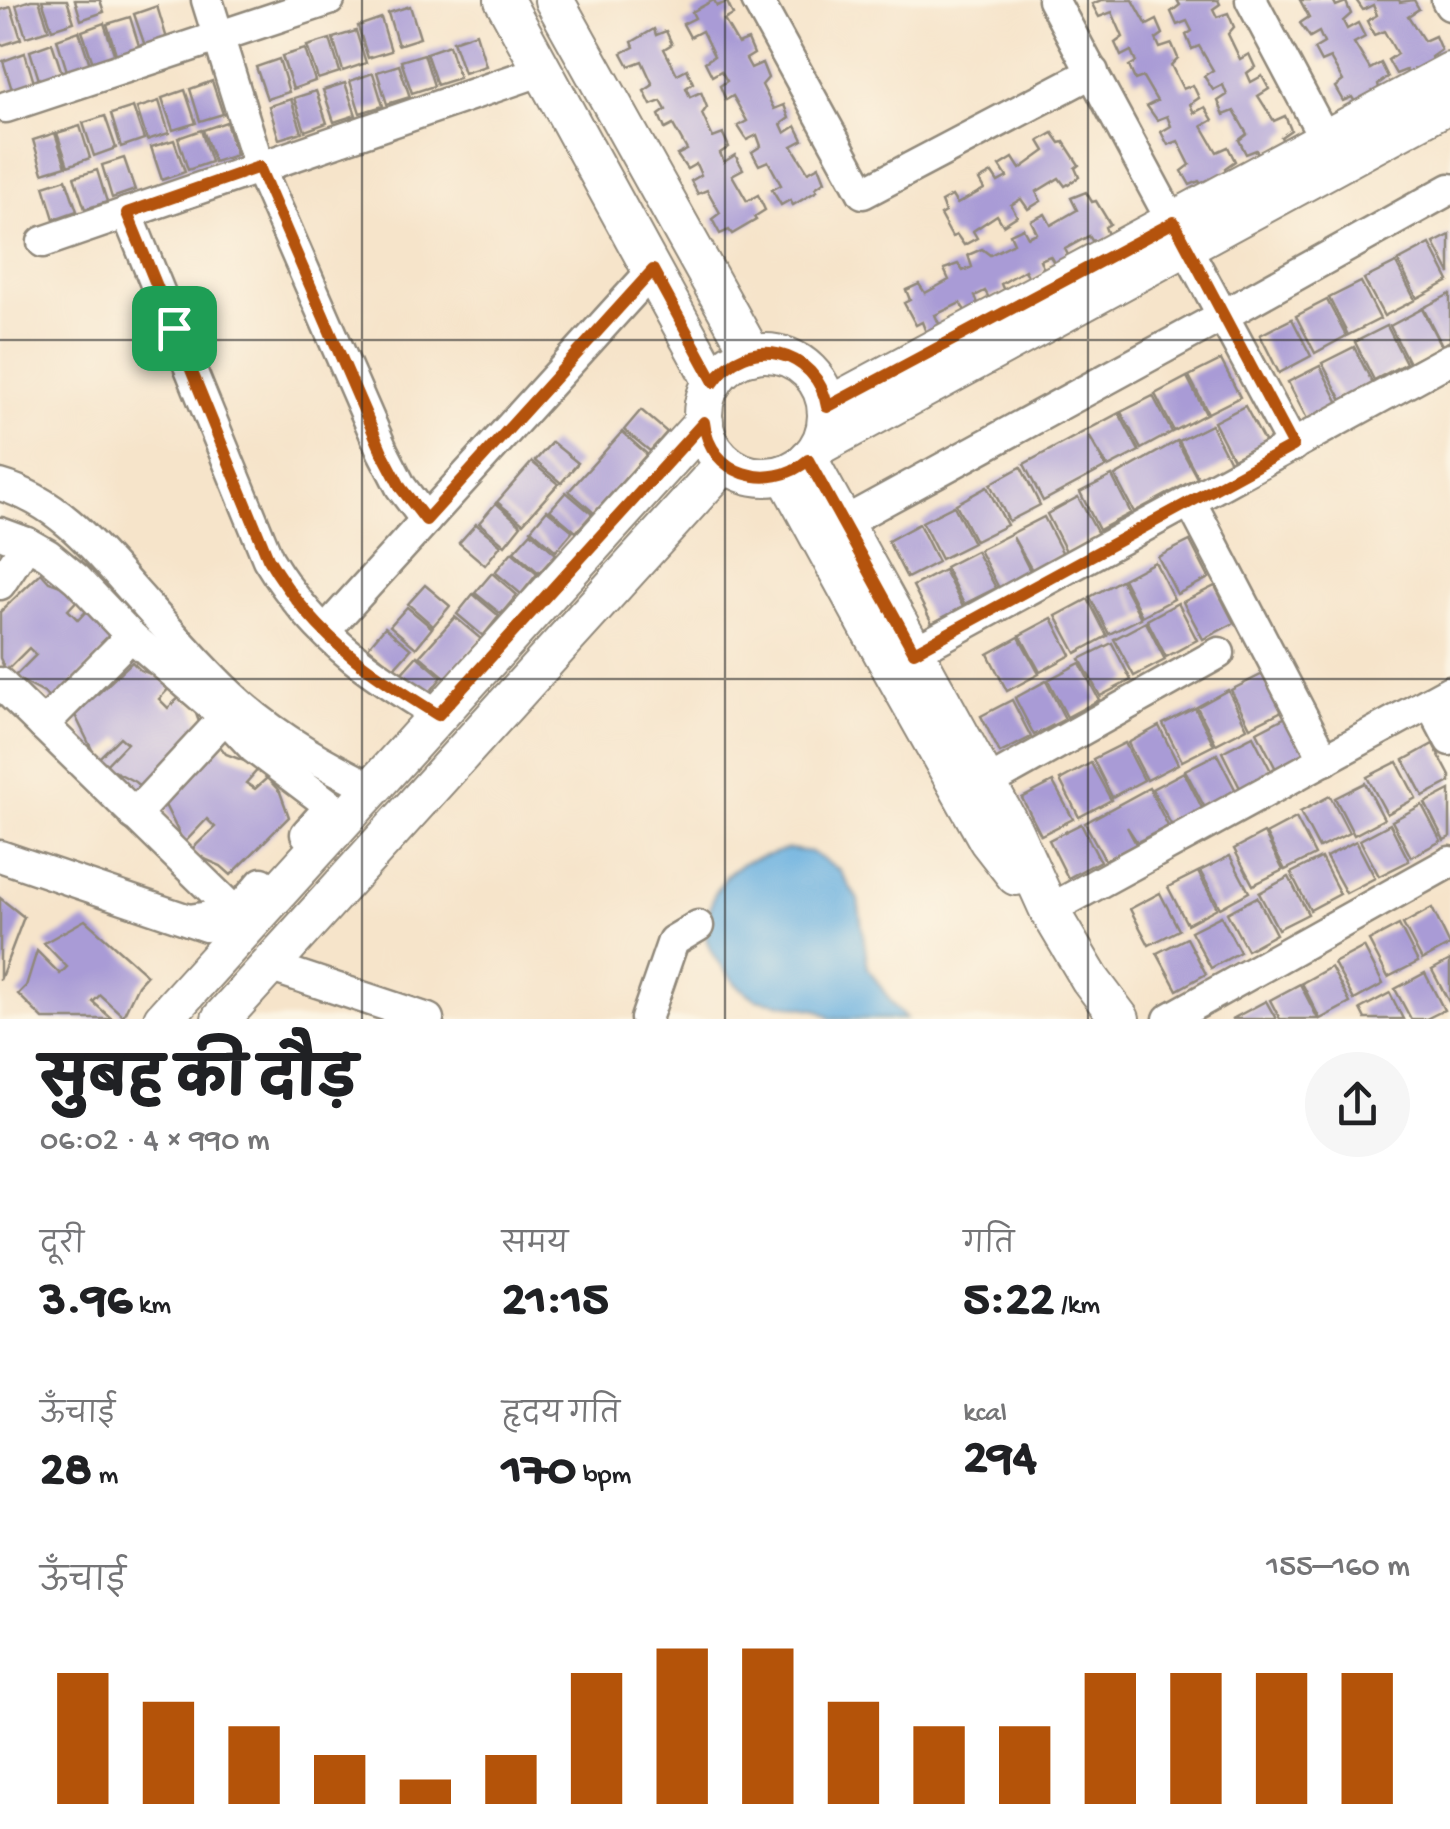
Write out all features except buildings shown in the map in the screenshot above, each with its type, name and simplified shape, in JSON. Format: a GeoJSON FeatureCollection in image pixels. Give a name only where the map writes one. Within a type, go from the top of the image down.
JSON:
{"type":"FeatureCollection","features":[{"type":"Feature","properties":{"kind":"street"},"geometry":{"type":"LineString","coordinates":[[206,0],[259,167],[382,452],[401,488],[426,520]]}},
{"type":"Feature","properties":{"kind":"street"},"geometry":{"type":"LineString","coordinates":[[6,107],[330,0]]}},
{"type":"Feature","properties":{"kind":"street"},"geometry":{"type":"LineString","coordinates":[[504,0],[714,382]]}},
{"type":"Feature","properties":{"kind":"street"},"geometry":{"type":"LineString","coordinates":[[757,0],[863,192],[1092,72]]}},
{"type":"Feature","properties":{"kind":"street"},"geometry":{"type":"LineString","coordinates":[[1053,0],[1293,446]]}},
{"type":"Feature","properties":{"kind":"street"},"geometry":{"type":"LineString","coordinates":[[1251,0],[1325,140]]}},
{"type":"Feature","properties":{"kind":"street"},"geometry":{"type":"LineString","coordinates":[[564,4],[752,354]]}},
{"type":"Feature","properties":{"kind":"street"},"geometry":{"type":"LineString","coordinates":[[42,242],[543,70]]}},
{"type":"Feature","properties":{"kind":"street"},"geometry":{"type":"LineString","coordinates":[[804,459],[824,438],[828,418],[825,396],[816,377],[800,362],[781,354],[759,352],[739,358],[721,370],[709,388],[703,409],[712,447],[725,463],[741,473],[761,478],[804,459],[1180,233],[1325,140],[1450,72]]}},
{"type":"Feature","properties":{"kind":"street"},"geometry":{"type":"LineString","coordinates":[[827,407],[1450,103]]}},
{"type":"Feature","properties":{"kind":"street"},"geometry":{"type":"LineString","coordinates":[[843,523],[1450,189]]}},
{"type":"Feature","properties":{"kind":"street"},"geometry":{"type":"LineString","coordinates":[[127,213],[268,558],[285,587],[355,659],[438,715]]}},
{"type":"Feature","properties":{"kind":"street"},"geometry":{"type":"LineString","coordinates":[[325,631],[653,270]]}},
{"type":"Feature","properties":{"kind":"street"},"geometry":{"type":"LineString","coordinates":[[914,652],[1450,359]]}},
{"type":"Feature","properties":{"kind":"street"},"geometry":{"type":"LineString","coordinates":[[237,925],[372,788],[704,422]]}},
{"type":"Feature","properties":{"kind":"street"},"geometry":{"type":"LineString","coordinates":[[804,459],[1013,830],[1048,910],[1090,980],[1120,1019]]}},
{"type":"Feature","properties":{"kind":"street"},"geometry":{"type":"LineString","coordinates":[[804,459],[890,666],[988,840],[1048,910]]}},
{"type":"Feature","properties":{"kind":"street"},"geometry":{"type":"LineString","coordinates":[[221,1019],[725,463]]}},
{"type":"Feature","properties":{"kind":"street"},"geometry":{"type":"LineString","coordinates":[[0,485],[36,498],[82,533],[242,706],[288,742],[372,788]]}},
{"type":"Feature","properties":{"kind":"street"},"geometry":{"type":"LineString","coordinates":[[1190,501],[1325,760]]}},
{"type":"Feature","properties":{"kind":"street"},"geometry":{"type":"LineString","coordinates":[[0,584],[13,538],[48,555],[77,579],[131,636],[226,717],[254,748],[331,806],[163,1019]]}},
{"type":"Feature","properties":{"kind":"street"},"geometry":{"type":"LineString","coordinates":[[44,725],[131,636]]}},
{"type":"Feature","properties":{"kind":"street"},"geometry":{"type":"LineString","coordinates":[[987,783],[1219,652]]}},
{"type":"Feature","properties":{"kind":"street"},"geometry":{"type":"LineString","coordinates":[[0,683],[237,925]]}},
{"type":"Feature","properties":{"kind":"street"},"geometry":{"type":"LineString","coordinates":[[1048,910],[1440,697],[1450,740]]}},
{"type":"Feature","properties":{"kind":"street"},"geometry":{"type":"LineString","coordinates":[[134,816],[226,717]]}},
{"type":"Feature","properties":{"kind":"street"},"geometry":{"type":"LineString","coordinates":[[0,856],[190,920],[237,925]]}},
{"type":"Feature","properties":{"kind":"street"},"geometry":{"type":"LineString","coordinates":[[1169,1019],[1450,862]]}},
{"type":"Feature","properties":{"kind":"street"},"geometry":{"type":"LineString","coordinates":[[646,1019],[673,941],[698,926]]}},
{"type":"Feature","properties":{"kind":"street"},"geometry":{"type":"LineString","coordinates":[[269,966],[428,1019]]}},
{"type":"Feature","properties":{"kind":"water"},"geometry":{"type":"Polygon","coordinates":[[[788,849],[811,852],[840,871],[858,900],[868,968],[906,1019],[832,1019],[818,1010],[756,999],[737,985],[716,959],[706,939],[708,916],[714,895],[727,875],[745,862],[788,849]]]}},
{"type":"Feature","properties":{"kind":"route"},"geometry":{"type":"LineString","coordinates":[[259,167],[382,452],[401,488],[426,520],[653,270],[714,382],[721,370],[739,358],[759,352],[781,354],[800,362],[816,377],[827,407],[1174,222],[1293,446],[914,652],[808,460],[780,476],[761,478],[741,473],[725,463],[712,447],[704,422],[438,715],[355,659],[310,618],[285,587],[268,558],[174,328],[127,213],[259,167]]}}]}
